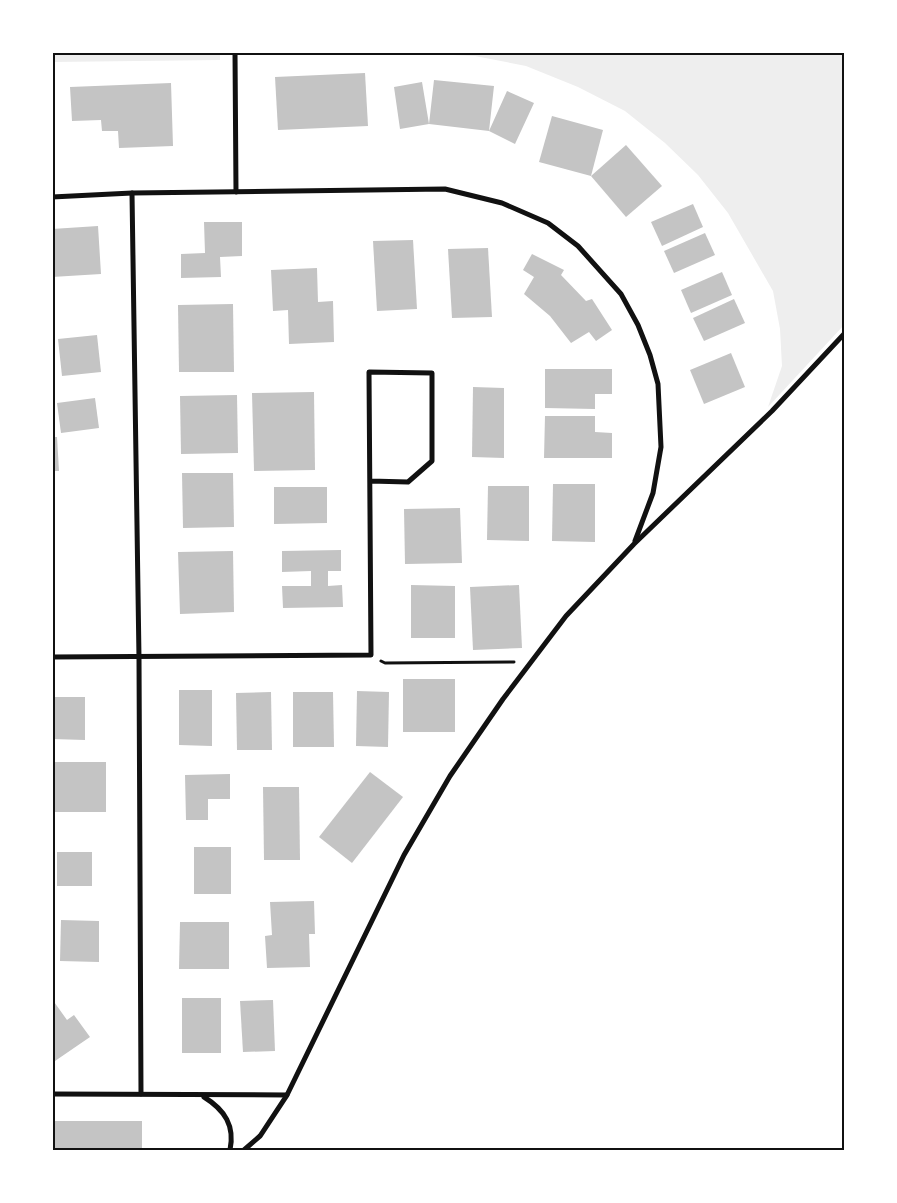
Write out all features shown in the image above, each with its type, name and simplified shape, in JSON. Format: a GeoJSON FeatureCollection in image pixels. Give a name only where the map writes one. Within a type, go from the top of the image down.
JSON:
{"type":"FeatureCollection","features":[{"type":"Feature","properties":{"kind":"street"},"geometry":{"type":"LineString","coordinates":[[235,52],[236,192]]}},
{"type":"Feature","properties":{"kind":"street"},"geometry":{"type":"LineString","coordinates":[[52,197],[132,193],[445,189],[502,203],[548,223],[578,246],[621,294],[638,325],[658,384],[661,447],[653,493],[634,544]]}},
{"type":"Feature","properties":{"kind":"street"},"geometry":{"type":"LineString","coordinates":[[132,193],[139,658],[141,1094]]}},
{"type":"Feature","properties":{"kind":"street"},"geometry":{"type":"LineString","coordinates":[[244,1150],[260,1136],[287,1095],[404,855],[450,776],[530,662],[566,616],[634,544],[772,411],[844,334]]}},
{"type":"Feature","properties":{"kind":"street"},"geometry":{"type":"LineString","coordinates":[[52,657],[139,658],[371,654],[369,372],[432,373],[432,461],[408,482],[370,481]]}},
{"type":"Feature","properties":{"kind":"street"},"geometry":{"type":"LineString","coordinates":[[52,1094],[287,1095]]}},
{"type":"Feature","properties":{"kind":"street"},"geometry":{"type":"LineString","coordinates":[[204,1096],[218,1105],[224,1113],[231,1128],[230,1150]]}},
{"type":"Feature","properties":{"kind":"path"},"geometry":{"type":"LineString","coordinates":[[371,654],[386,663],[530,662]]}},
{"type":"Feature","properties":{"kind":"shaded area"},"geometry":{"type":"Polygon","coordinates":[[[220,52],[220,60],[53,62],[53,53],[220,52]]]}},
{"type":"Feature","properties":{"kind":"shaded area"},"geometry":{"type":"Polygon","coordinates":[[[407,53],[844,53],[844,325],[768,407],[782,366],[780,329],[773,291],[728,213],[698,175],[665,143],[625,111],[578,87],[526,66],[475,56],[407,53]]]}},
{"type":"Feature","properties":{"kind":"building"},"geometry":{"type":"Polygon","coordinates":[[[365,73],[368,126],[278,130],[275,77],[365,73]]]}},
{"type":"Feature","properties":{"kind":"building"},"geometry":{"type":"Polygon","coordinates":[[[434,80],[494,86],[489,131],[429,124],[434,80]]]}},
{"type":"Feature","properties":{"kind":"building"},"geometry":{"type":"Polygon","coordinates":[[[422,82],[429,124],[400,129],[394,87],[422,82]]]}},
{"type":"Feature","properties":{"kind":"building"},"geometry":{"type":"Polygon","coordinates":[[[171,83],[173,146],[119,148],[118,131],[102,131],[101,120],[72,121],[70,87],[171,83]]]}},
{"type":"Feature","properties":{"kind":"building"},"geometry":{"type":"Polygon","coordinates":[[[507,91],[534,103],[515,144],[489,131],[507,91]]]}},
{"type":"Feature","properties":{"kind":"building"},"geometry":{"type":"Polygon","coordinates":[[[552,116],[603,130],[591,176],[539,162],[552,116]]]}},
{"type":"Feature","properties":{"kind":"building"},"geometry":{"type":"Polygon","coordinates":[[[626,145],[662,186],[626,217],[591,176],[626,145]]]}},
{"type":"Feature","properties":{"kind":"building"},"geometry":{"type":"Polygon","coordinates":[[[693,204],[703,227],[662,246],[651,222],[693,204]]]}},
{"type":"Feature","properties":{"kind":"building"},"geometry":{"type":"Polygon","coordinates":[[[204,222],[242,222],[242,256],[220,257],[221,277],[181,278],[181,254],[205,253],[204,222]]]}},
{"type":"Feature","properties":{"kind":"building"},"geometry":{"type":"Polygon","coordinates":[[[98,226],[101,274],[52,277],[52,229],[98,226]]]}},
{"type":"Feature","properties":{"kind":"building"},"geometry":{"type":"Polygon","coordinates":[[[705,233],[715,255],[674,273],[664,251],[705,233]]]}},
{"type":"Feature","properties":{"kind":"building"},"geometry":{"type":"Polygon","coordinates":[[[413,240],[417,309],[377,311],[373,241],[413,240]]]}},
{"type":"Feature","properties":{"kind":"building"},"geometry":{"type":"Polygon","coordinates":[[[488,248],[492,317],[452,318],[448,249],[488,248]]]}},
{"type":"Feature","properties":{"kind":"building"},"geometry":{"type":"Polygon","coordinates":[[[532,254],[564,270],[561,275],[586,301],[592,299],[612,330],[596,341],[589,332],[571,343],[550,316],[524,294],[534,277],[523,270],[532,254]]]}},
{"type":"Feature","properties":{"kind":"building"},"geometry":{"type":"Polygon","coordinates":[[[317,268],[318,302],[333,301],[334,342],[289,344],[288,310],[273,311],[271,270],[317,268]]]}},
{"type":"Feature","properties":{"kind":"building"},"geometry":{"type":"Polygon","coordinates":[[[722,272],[732,295],[691,313],[681,290],[722,272]]]}},
{"type":"Feature","properties":{"kind":"building"},"geometry":{"type":"Polygon","coordinates":[[[734,299],[745,323],[704,341],[693,318],[734,299]]]}},
{"type":"Feature","properties":{"kind":"building"},"geometry":{"type":"Polygon","coordinates":[[[233,304],[234,372],[179,372],[178,305],[233,304]]]}},
{"type":"Feature","properties":{"kind":"building"},"geometry":{"type":"Polygon","coordinates":[[[97,335],[101,372],[62,376],[58,339],[97,335]]]}},
{"type":"Feature","properties":{"kind":"building"},"geometry":{"type":"Polygon","coordinates":[[[731,353],[745,387],[704,404],[690,370],[731,353]]]}},
{"type":"Feature","properties":{"kind":"building"},"geometry":{"type":"Polygon","coordinates":[[[545,369],[612,369],[612,394],[595,394],[595,409],[545,408],[545,369]]]}},
{"type":"Feature","properties":{"kind":"building"},"geometry":{"type":"Polygon","coordinates":[[[473,387],[504,388],[504,458],[472,457],[473,387]]]}},
{"type":"Feature","properties":{"kind":"building"},"geometry":{"type":"Polygon","coordinates":[[[314,392],[315,470],[254,471],[252,393],[314,392]]]}},
{"type":"Feature","properties":{"kind":"building"},"geometry":{"type":"Polygon","coordinates":[[[237,395],[238,453],[181,454],[180,396],[237,395]]]}},
{"type":"Feature","properties":{"kind":"building"},"geometry":{"type":"Polygon","coordinates":[[[95,398],[99,428],[61,433],[57,403],[95,398]]]}},
{"type":"Feature","properties":{"kind":"building"},"geometry":{"type":"Polygon","coordinates":[[[545,416],[595,416],[595,432],[612,433],[612,458],[544,458],[545,416]]]}},
{"type":"Feature","properties":{"kind":"building"},"geometry":{"type":"Polygon","coordinates":[[[52,437],[57,437],[59,471],[52,471],[52,437]]]}},
{"type":"Feature","properties":{"kind":"building"},"geometry":{"type":"Polygon","coordinates":[[[182,473],[233,473],[234,527],[183,528],[182,473]]]}},
{"type":"Feature","properties":{"kind":"building"},"geometry":{"type":"Polygon","coordinates":[[[553,484],[595,484],[595,542],[552,541],[553,484]]]}},
{"type":"Feature","properties":{"kind":"building"},"geometry":{"type":"Polygon","coordinates":[[[488,486],[529,486],[529,541],[487,540],[488,486]]]}},
{"type":"Feature","properties":{"kind":"building"},"geometry":{"type":"Polygon","coordinates":[[[274,487],[327,487],[327,523],[274,524],[274,487]]]}},
{"type":"Feature","properties":{"kind":"building"},"geometry":{"type":"Polygon","coordinates":[[[460,508],[462,563],[405,564],[404,509],[460,508]]]}},
{"type":"Feature","properties":{"kind":"building"},"geometry":{"type":"Polygon","coordinates":[[[341,550],[341,571],[328,571],[328,586],[342,585],[343,607],[283,608],[282,586],[311,586],[311,571],[282,572],[282,551],[341,550]]]}},
{"type":"Feature","properties":{"kind":"building"},"geometry":{"type":"Polygon","coordinates":[[[233,551],[234,612],[180,614],[178,552],[233,551]]]}},
{"type":"Feature","properties":{"kind":"building"},"geometry":{"type":"Polygon","coordinates":[[[411,585],[455,586],[455,638],[411,638],[411,585]]]}},
{"type":"Feature","properties":{"kind":"building"},"geometry":{"type":"Polygon","coordinates":[[[519,585],[522,648],[473,650],[470,587],[519,585]]]}},
{"type":"Feature","properties":{"kind":"building"},"geometry":{"type":"Polygon","coordinates":[[[403,679],[455,679],[455,732],[403,732],[403,679]]]}},
{"type":"Feature","properties":{"kind":"building"},"geometry":{"type":"Polygon","coordinates":[[[179,690],[212,690],[212,746],[179,745],[179,690]]]}},
{"type":"Feature","properties":{"kind":"building"},"geometry":{"type":"Polygon","coordinates":[[[357,691],[389,692],[388,747],[356,746],[357,691]]]}},
{"type":"Feature","properties":{"kind":"building"},"geometry":{"type":"Polygon","coordinates":[[[271,692],[272,750],[237,750],[236,693],[271,692]]]}},
{"type":"Feature","properties":{"kind":"building"},"geometry":{"type":"Polygon","coordinates":[[[293,692],[333,692],[334,747],[293,747],[293,692]]]}},
{"type":"Feature","properties":{"kind":"building"},"geometry":{"type":"Polygon","coordinates":[[[52,697],[85,697],[85,740],[52,739],[52,697]]]}},
{"type":"Feature","properties":{"kind":"building"},"geometry":{"type":"Polygon","coordinates":[[[52,762],[106,762],[106,812],[52,812],[52,762]]]}},
{"type":"Feature","properties":{"kind":"building"},"geometry":{"type":"Polygon","coordinates":[[[370,772],[403,797],[352,863],[319,837],[370,772]]]}},
{"type":"Feature","properties":{"kind":"building"},"geometry":{"type":"Polygon","coordinates":[[[230,774],[230,799],[208,799],[208,820],[186,820],[185,775],[230,774]]]}},
{"type":"Feature","properties":{"kind":"building"},"geometry":{"type":"Polygon","coordinates":[[[263,787],[299,787],[300,860],[264,860],[263,787]]]}},
{"type":"Feature","properties":{"kind":"building"},"geometry":{"type":"Polygon","coordinates":[[[194,847],[231,847],[231,894],[194,894],[194,847]]]}},
{"type":"Feature","properties":{"kind":"building"},"geometry":{"type":"Polygon","coordinates":[[[57,852],[92,852],[92,886],[57,886],[57,852]]]}},
{"type":"Feature","properties":{"kind":"building"},"geometry":{"type":"Polygon","coordinates":[[[314,901],[315,934],[309,934],[310,967],[267,968],[265,936],[272,935],[270,902],[314,901]]]}},
{"type":"Feature","properties":{"kind":"building"},"geometry":{"type":"Polygon","coordinates":[[[61,920],[99,921],[99,962],[60,961],[61,920]]]}},
{"type":"Feature","properties":{"kind":"building"},"geometry":{"type":"Polygon","coordinates":[[[180,922],[229,922],[229,969],[179,969],[180,922]]]}},
{"type":"Feature","properties":{"kind":"building"},"geometry":{"type":"Polygon","coordinates":[[[182,998],[221,998],[221,1053],[182,1053],[182,998]]]}},
{"type":"Feature","properties":{"kind":"building"},"geometry":{"type":"Polygon","coordinates":[[[52,999],[67,1020],[74,1015],[90,1037],[55,1061],[52,1058],[52,999]]]}},
{"type":"Feature","properties":{"kind":"building"},"geometry":{"type":"Polygon","coordinates":[[[273,1000],[275,1051],[243,1052],[240,1001],[273,1000]]]}},
{"type":"Feature","properties":{"kind":"building"},"geometry":{"type":"Polygon","coordinates":[[[52,1121],[142,1121],[142,1150],[52,1150],[52,1121]]]}}]}
